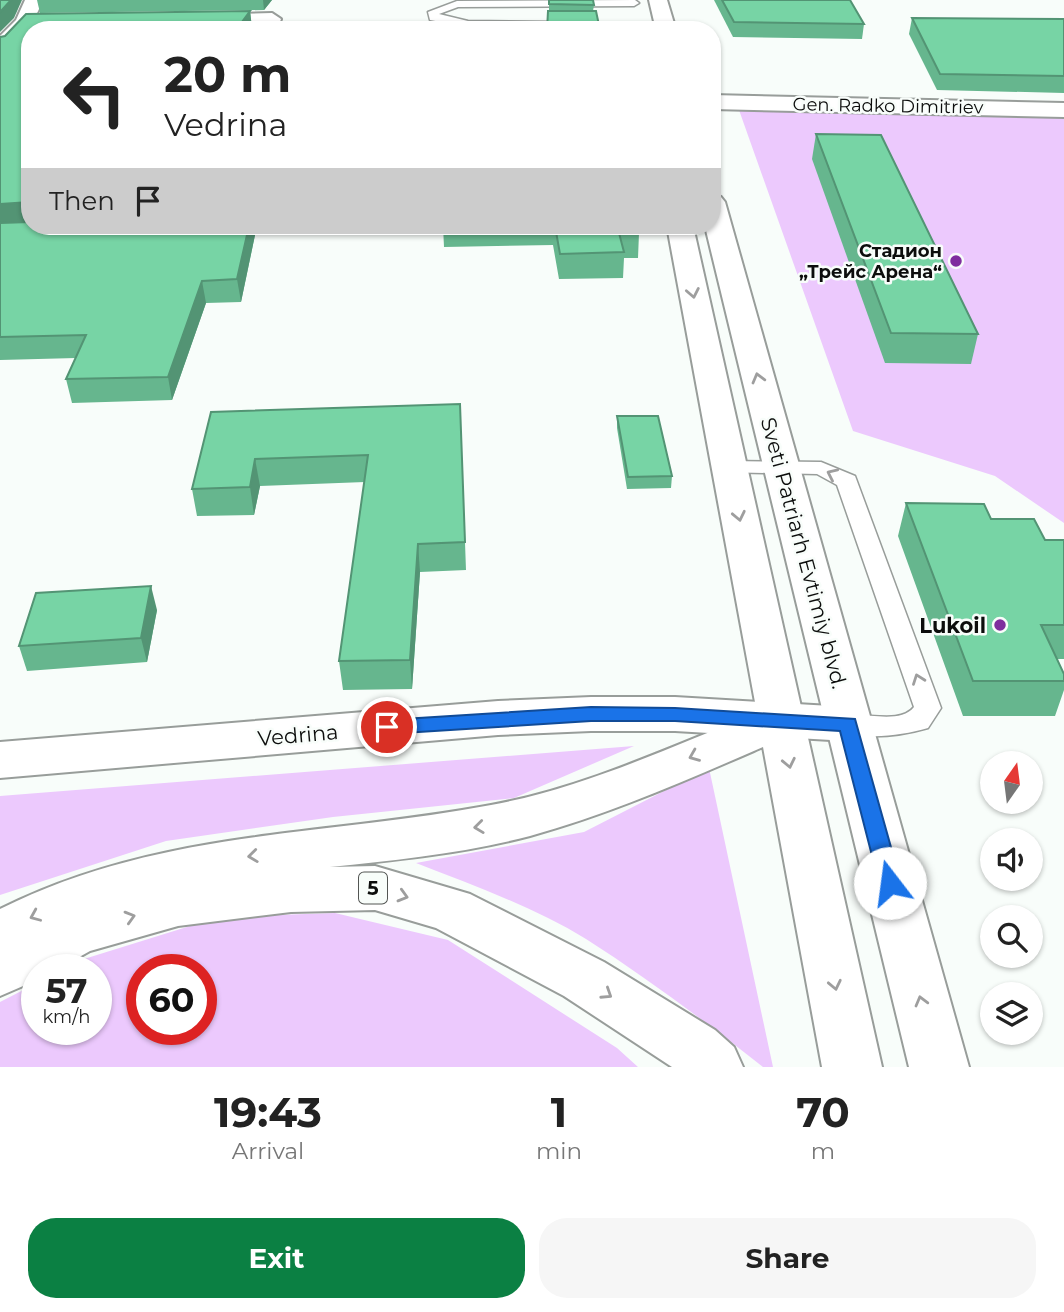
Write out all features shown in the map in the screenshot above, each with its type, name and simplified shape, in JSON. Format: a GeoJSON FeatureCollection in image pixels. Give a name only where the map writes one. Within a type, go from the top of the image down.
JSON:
{"type":"FeatureCollection","features":[{"type":"Feature","properties":{"kind":"main road"},"geometry":{"type":"LineString","coordinates":[[24,21],[34,0]]}},
{"type":"Feature","properties":{"kind":"main road"},"geometry":{"type":"LineString","coordinates":[[659,0],[664,21]]}},
{"type":"Feature","properties":{"kind":"main road"},"geometry":{"type":"LineString","coordinates":[[634,1],[638,21]]}},
{"type":"Feature","properties":{"kind":"main road"},"geometry":{"type":"LineString","coordinates":[[171,21],[271,19],[270,21]]}},
{"type":"Feature","properties":{"kind":"main road"},"geometry":{"type":"LineString","coordinates":[[0,47],[21,25]]}},
{"type":"Feature","properties":{"kind":"main road","name":"Gen. Radko Dimitriev"},"geometry":{"type":"LineString","coordinates":[[721,102],[1064,110]]}},
{"type":"Feature","properties":{"kind":"main road","name":"Sveti Patriarh Evtimiy blvd."},"geometry":{"type":"LineString","coordinates":[[707,235],[729,467],[852,1067]]}},
{"type":"Feature","properties":{"kind":"main road","name":"Sveti Patriarh Evtimiy blvd."},"geometry":{"type":"LineString","coordinates":[[712,235],[782,466],[939,1067]]}},
{"type":"Feature","properties":{"kind":"main road","name":"Vedrina"},"geometry":{"type":"LineString","coordinates":[[0,760],[498,718],[663,714],[848,724]]}},
{"type":"Feature","properties":{"kind":"main road"},"geometry":{"type":"LineString","coordinates":[[0,935],[28,918],[110,886],[206,862],[491,826],[572,806],[780,722]]}},
{"type":"Feature","properties":{"kind":"main road","name":"5"},"geometry":{"type":"LineString","coordinates":[[0,972],[76,932],[178,904],[290,890],[375,888],[451,910],[584,979],[694,1049],[713,1067]]}},
{"type":"Feature","properties":{"kind":"lane"},"geometry":{"type":"LineString","coordinates":[[448,21],[434,18],[433,12],[457,4],[634,1]]}},
{"type":"Feature","properties":{"kind":"lane"},"geometry":{"type":"LineString","coordinates":[[729,467],[821,468],[847,481],[928,708],[918,721],[898,726],[848,724]]}},
{"type":"Feature","properties":{"kind":"shaded area","name":"Стадион „Трейс Арена“"},"geometry":{"type":"Polygon","coordinates":[[[739,110],[1064,116],[1064,523],[995,476],[853,431],[739,110]]]}},
{"type":"Feature","properties":{"kind":"shaded area"},"geometry":{"type":"Polygon","coordinates":[[[634,746],[514,798],[333,817],[166,841],[0,895],[0,796],[634,746]]]}},
{"type":"Feature","properties":{"kind":"shaded area"},"geometry":{"type":"Polygon","coordinates":[[[709,768],[773,1067],[763,1067],[654,985],[566,927],[503,897],[416,863],[584,832],[709,768]]]}},
{"type":"Feature","properties":{"kind":"shaded area"},"geometry":{"type":"Polygon","coordinates":[[[335,913],[448,940],[617,1048],[638,1067],[0,1067],[0,1002],[21,991],[21,1045],[112,1045],[112,954],[100,954],[219,917],[335,913]]]}},
{"type":"Feature","properties":{"kind":"building"},"geometry":{"type":"Polygon","coordinates":[[[0,0],[11,0],[0,12],[0,0]]]}},
{"type":"Feature","properties":{"kind":"building"},"geometry":{"type":"Polygon","coordinates":[[[549,0],[593,0],[594,5],[549,4],[549,0]]]}},
{"type":"Feature","properties":{"kind":"building"},"geometry":{"type":"Polygon","coordinates":[[[722,0],[850,0],[864,24],[734,22],[722,0]]]}},
{"type":"Feature","properties":{"kind":"building"},"geometry":{"type":"Polygon","coordinates":[[[250,11],[243,21],[21,21],[21,203],[0,204],[0,37],[5,36],[26,14],[250,11]]]}},
{"type":"Feature","properties":{"kind":"building"},"geometry":{"type":"Polygon","coordinates":[[[548,11],[596,11],[598,21],[547,21],[548,11]]]}},
{"type":"Feature","properties":{"kind":"building"},"geometry":{"type":"Polygon","coordinates":[[[912,18],[1064,19],[1064,76],[940,74],[912,18]]]}},
{"type":"Feature","properties":{"kind":"building"},"geometry":{"type":"Polygon","coordinates":[[[816,134],[881,135],[978,334],[891,333],[816,134]]]}},
{"type":"Feature","properties":{"kind":"building"},"geometry":{"type":"Polygon","coordinates":[[[21,222],[21,235],[247,235],[237,279],[202,281],[168,377],[66,379],[86,335],[0,337],[0,223],[21,222]]]}},
{"type":"Feature","properties":{"kind":"building"},"geometry":{"type":"Polygon","coordinates":[[[557,235],[620,235],[624,252],[560,254],[557,235]]]}},
{"type":"Feature","properties":{"kind":"building"},"geometry":{"type":"Polygon","coordinates":[[[460,404],[465,542],[418,544],[410,660],[339,661],[368,455],[255,459],[250,487],[192,489],[211,412],[460,404]]]}},
{"type":"Feature","properties":{"kind":"building"},"geometry":{"type":"Polygon","coordinates":[[[617,416],[658,416],[672,476],[628,477],[617,416]]]}},
{"type":"Feature","properties":{"kind":"building"},"geometry":{"type":"Polygon","coordinates":[[[906,503],[984,504],[991,519],[1034,519],[1045,540],[1064,540],[1064,625],[1041,625],[1064,674],[1064,681],[973,681],[906,503]]]}},
{"type":"Feature","properties":{"kind":"building"},"geometry":{"type":"Polygon","coordinates":[[[151,586],[141,638],[19,646],[36,593],[151,586]]]}},
{"type":"Feature","properties":{"kind":"place","name":"Стадион „Трейс Арена“"},"geometry":{"type":"Point","coordinates":[956,261]}},
{"type":"Feature","properties":{"kind":"place","name":"Lukoil"},"geometry":{"type":"Point","coordinates":[1000,625]}},
{"type":"Feature","properties":{"kind":"route"},"geometry":{"type":"LineString","coordinates":[[387,727],[591,714],[675,715],[848,724],[890,883]]}}]}
